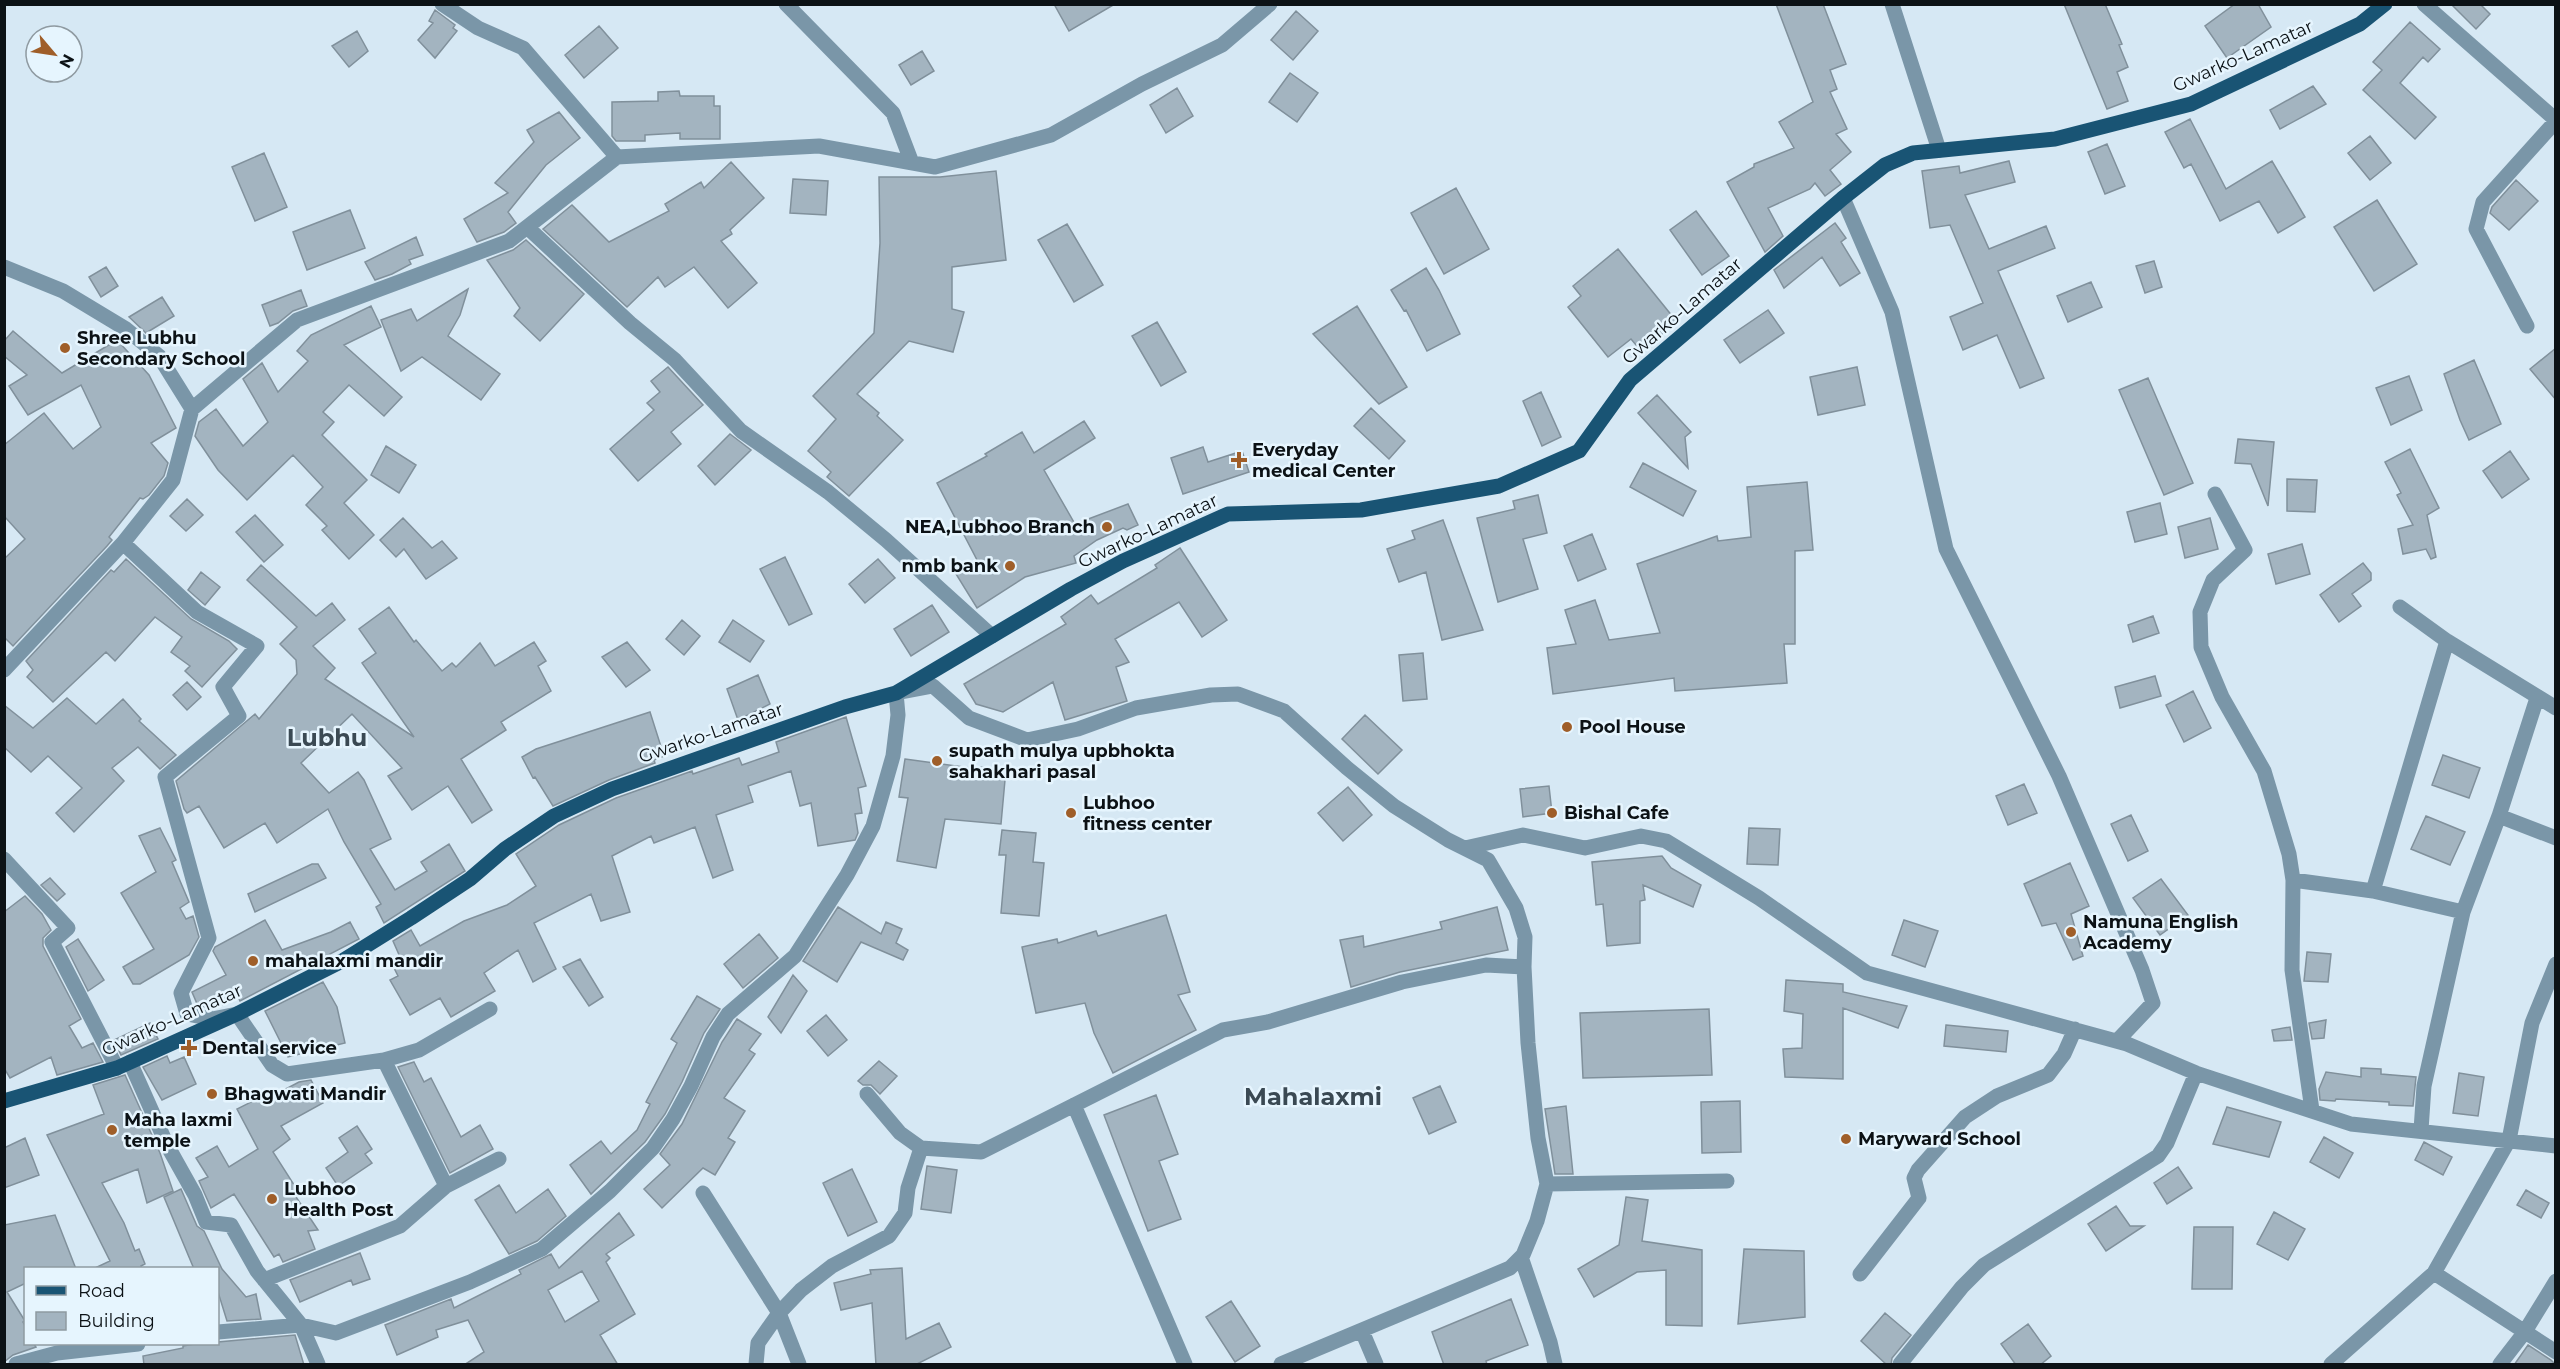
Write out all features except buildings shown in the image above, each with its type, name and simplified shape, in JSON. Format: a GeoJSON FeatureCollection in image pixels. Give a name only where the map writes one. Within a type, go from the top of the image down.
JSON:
{"type":"FeatureCollection","features":[{"type":"Feature","properties":{"kind":"main road","name":"Gwarko-Lamatar"},"geometry":{"type":"LineString","coordinates":[[4,1101],[123,1065],[237,1014],[342,960],[411,918],[470,879],[505,849],[554,816],[612,789],[845,707],[896,693],[1123,561],[1228,513],[1361,510],[1476,490],[1498,486],[1579,451],[1630,380],[1843,198],[1885,165],[1913,153],[2055,139],[2191,104],[2360,24],[2385,4]]}},
{"type":"Feature","properties":{"kind":"street"},"geometry":{"type":"LineString","coordinates":[[442,4],[478,27],[523,48],[617,157]]}},
{"type":"Feature","properties":{"kind":"street"},"geometry":{"type":"LineString","coordinates":[[786,4],[893,113],[912,163]]}},
{"type":"Feature","properties":{"kind":"street"},"geometry":{"type":"LineString","coordinates":[[4,670],[123,543],[173,480],[192,409],[297,320],[509,241],[617,157],[819,146],[935,167],[1051,135],[1142,84],[1222,45],[1270,4]]}},
{"type":"Feature","properties":{"kind":"street"},"geometry":{"type":"LineString","coordinates":[[1892,4],[1939,150]]}},
{"type":"Feature","properties":{"kind":"street"},"geometry":{"type":"LineString","coordinates":[[2424,4],[2556,120],[2483,202],[2476,230],[2527,326]]}},
{"type":"Feature","properties":{"kind":"street"},"geometry":{"type":"LineString","coordinates":[[1843,198],[1892,312],[1946,549],[2059,776],[2142,970],[2153,1003],[2116,1041]]}},
{"type":"Feature","properties":{"kind":"street"},"geometry":{"type":"LineString","coordinates":[[527,227],[630,323],[675,360],[741,431],[828,492],[886,540],[992,636]]}},
{"type":"Feature","properties":{"kind":"street"},"geometry":{"type":"LineString","coordinates":[[4,267],[63,291],[126,329],[159,356],[192,409]]}},
{"type":"Feature","properties":{"kind":"street"},"geometry":{"type":"LineString","coordinates":[[2215,494],[2245,550],[2213,580],[2200,612],[2201,647],[2222,697],[2264,771],[2289,855],[2293,880],[2292,970],[2312,1110]]}},
{"type":"Feature","properties":{"kind":"street"},"geometry":{"type":"LineString","coordinates":[[123,543],[197,612],[257,646],[223,687],[239,716],[165,777],[208,938],[181,993],[187,1014],[212,1019],[237,1014],[272,1065],[287,1074],[384,1060],[419,1050],[490,1009]]}},
{"type":"Feature","properties":{"kind":"street"},"geometry":{"type":"LineString","coordinates":[[2400,607],[2447,641],[2556,708]]}},
{"type":"Feature","properties":{"kind":"street"},"geometry":{"type":"LineString","coordinates":[[2373,891],[2447,641]]}},
{"type":"Feature","properties":{"kind":"street"},"geometry":{"type":"LineString","coordinates":[[219,1332],[301,1325],[336,1333],[470,1282],[542,1249],[610,1191],[653,1148],[673,1119],[713,1037],[728,1014],[795,956],[847,875],[873,826],[893,756],[898,715],[896,693],[933,686],[969,718],[1027,740],[1078,729],[1136,708],[1211,695],[1238,694],[1284,711],[1347,768],[1395,806],[1488,860],[1516,908],[1525,937],[1524,967],[1528,1043],[1538,1138],[1547,1184],[1537,1221],[1521,1257],[1510,1268],[1281,1365]]}},
{"type":"Feature","properties":{"kind":"street"},"geometry":{"type":"LineString","coordinates":[[2421,1130],[2424,1086],[2463,912],[2499,816],[2537,698]]}},
{"type":"Feature","properties":{"kind":"street"},"geometry":{"type":"LineString","coordinates":[[2499,816],[2556,838]]}},
{"type":"Feature","properties":{"kind":"street"},"geometry":{"type":"LineString","coordinates":[[1464,848],[1523,835],[1585,848],[1641,836],[1666,841],[1759,898],[1867,973],[2116,1041],[2196,1073],[2351,1124],[2556,1146]]}},
{"type":"Feature","properties":{"kind":"street"},"geometry":{"type":"LineString","coordinates":[[4,859],[68,928],[52,942],[195,1195],[206,1222],[231,1225],[264,1280],[301,1325],[318,1365]]}},
{"type":"Feature","properties":{"kind":"street"},"geometry":{"type":"LineString","coordinates":[[2293,880],[2373,891],[2463,912]]}},
{"type":"Feature","properties":{"kind":"street"},"geometry":{"type":"LineString","coordinates":[[2331,1365],[2434,1273],[2509,1140],[2532,1023],[2556,964]]}},
{"type":"Feature","properties":{"kind":"street"},"geometry":{"type":"LineString","coordinates":[[867,1094],[900,1133],[921,1148],[981,1152],[1223,1030],[1268,1022],[1402,982],[1486,965],[1524,967]]}},
{"type":"Feature","properties":{"kind":"street"},"geometry":{"type":"LineString","coordinates":[[1860,1275],[1919,1198],[1914,1179],[1918,1170],[1965,1117],[1997,1096],[2048,1075],[2064,1054],[2074,1029]]}},
{"type":"Feature","properties":{"kind":"street"},"geometry":{"type":"LineString","coordinates":[[384,1060],[446,1186]]}},
{"type":"Feature","properties":{"kind":"street"},"geometry":{"type":"LineString","coordinates":[[1900,1365],[1962,1287],[1984,1265],[2158,1156],[2167,1143],[2196,1073]]}},
{"type":"Feature","properties":{"kind":"street"},"geometry":{"type":"LineString","coordinates":[[1074,1105],[1185,1365]]}},
{"type":"Feature","properties":{"kind":"street"},"geometry":{"type":"LineString","coordinates":[[756,1365],[758,1343],[779,1312],[801,1290],[832,1266],[889,1236],[905,1213],[908,1188],[921,1148]]}},
{"type":"Feature","properties":{"kind":"street"},"geometry":{"type":"LineString","coordinates":[[264,1280],[400,1226],[446,1186],[499,1159]]}},
{"type":"Feature","properties":{"kind":"street"},"geometry":{"type":"LineString","coordinates":[[1547,1184],[1727,1181]]}},
{"type":"Feature","properties":{"kind":"street"},"geometry":{"type":"LineString","coordinates":[[703,1193],[779,1312],[799,1365]]}},
{"type":"Feature","properties":{"kind":"street"},"geometry":{"type":"LineString","coordinates":[[1521,1257],[1550,1342],[1555,1365]]}},
{"type":"Feature","properties":{"kind":"street"},"geometry":{"type":"LineString","coordinates":[[2434,1273],[2524,1334],[2556,1352]]}},
{"type":"Feature","properties":{"kind":"street"},"geometry":{"type":"LineString","coordinates":[[2500,1365],[2524,1334],[2556,1281]]}},
{"type":"Feature","properties":{"kind":"street"},"geometry":{"type":"LineString","coordinates":[[1362,1331],[1376,1365]]}},
{"type":"Feature","properties":{"kind":"street"},"geometry":{"type":"LineString","coordinates":[[16,1365],[57,1353],[129,1345]]}},
{"type":"Feature","properties":{"kind":"place","name":"Shree Lubhu Secondary School"},"geometry":{"type":"Point","coordinates":[65,348]}},
{"type":"Feature","properties":{"kind":"place","name":"Everyday medical Center"},"geometry":{"type":"Point","coordinates":[1239,460]}},
{"type":"Feature","properties":{"kind":"place","name":"NEA,Lubhoo Branch"},"geometry":{"type":"Point","coordinates":[1107,527]}},
{"type":"Feature","properties":{"kind":"place","name":"nmb bank"},"geometry":{"type":"Point","coordinates":[1010,566]}},
{"type":"Feature","properties":{"kind":"place","name":"Pool House"},"geometry":{"type":"Point","coordinates":[1567,727]}},
{"type":"Feature","properties":{"kind":"place","name":"supath mulya upbhokta sahakhari pasal"},"geometry":{"type":"Point","coordinates":[937,761]}},
{"type":"Feature","properties":{"kind":"place","name":"Lubhoo fitness center"},"geometry":{"type":"Point","coordinates":[1071,813]}},
{"type":"Feature","properties":{"kind":"place","name":"Bishal Cafe"},"geometry":{"type":"Point","coordinates":[1552,813]}},
{"type":"Feature","properties":{"kind":"place","name":"Namuna English Academy"},"geometry":{"type":"Point","coordinates":[2071,932]}},
{"type":"Feature","properties":{"kind":"place","name":"mahalaxmi mandir"},"geometry":{"type":"Point","coordinates":[253,961]}},
{"type":"Feature","properties":{"kind":"place","name":"Dental service"},"geometry":{"type":"Point","coordinates":[189,1048]}},
{"type":"Feature","properties":{"kind":"place","name":"Bhagwati Mandir"},"geometry":{"type":"Point","coordinates":[212,1094]}},
{"type":"Feature","properties":{"kind":"place","name":"Maha laxmi temple"},"geometry":{"type":"Point","coordinates":[112,1130]}},
{"type":"Feature","properties":{"kind":"place","name":"Maryward School"},"geometry":{"type":"Point","coordinates":[1846,1139]}},
{"type":"Feature","properties":{"kind":"place","name":"Lubhoo Health Post"},"geometry":{"type":"Point","coordinates":[272,1199]}},
{"type":"Feature","properties":{"kind":"district","name":"Lubhu"},"geometry":{"type":"Point","coordinates":[327,737]}},
{"type":"Feature","properties":{"kind":"district","name":"Mahalaxmi"},"geometry":{"type":"Point","coordinates":[1313,1096]}}]}
